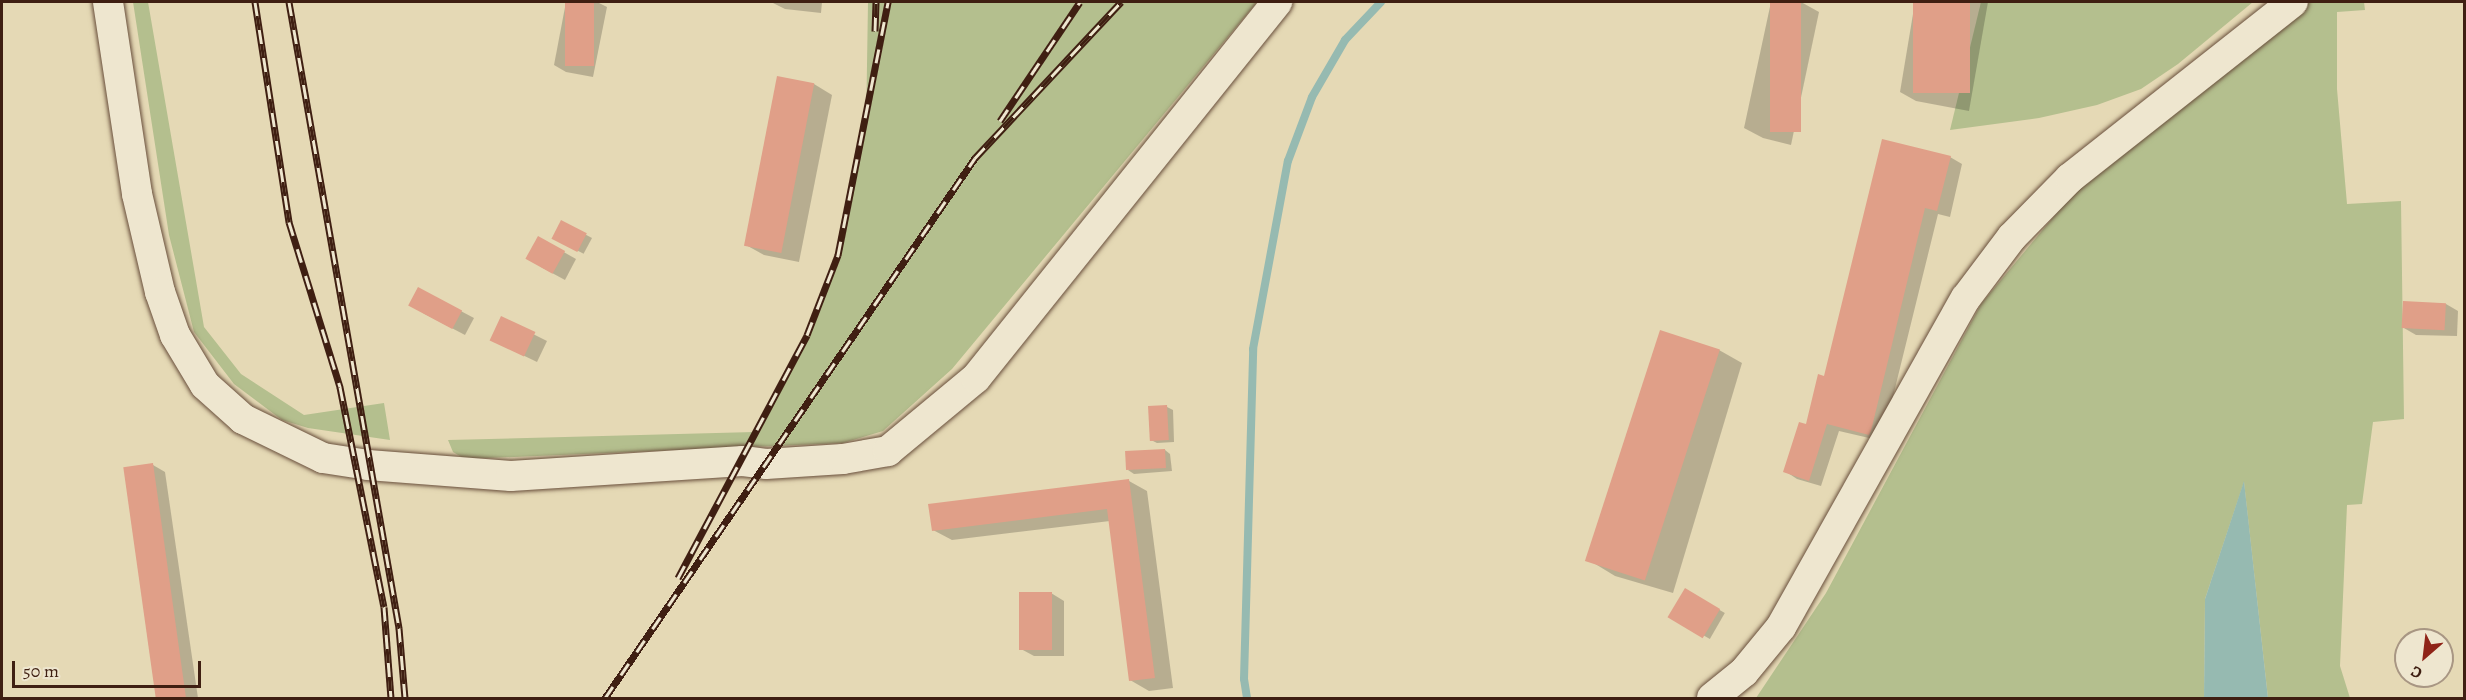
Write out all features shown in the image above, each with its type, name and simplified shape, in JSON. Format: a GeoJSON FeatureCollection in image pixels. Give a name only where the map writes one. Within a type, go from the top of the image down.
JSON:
{"type":"FeatureCollection","features":[{"type":"Feature","properties":{"kind":"street"},"geometry":{"type":"LineString","coordinates":[[108,2],[137,194],[160,292],[175,335],[205,385],[243,419],[323,458],[368,465],[511,476],[743,461],[766,464],[843,459],[888,451],[976,378],[1277,2]]}},
{"type":"Feature","properties":{"kind":"street"},"geometry":{"type":"LineString","coordinates":[[1712,699],[1744,672],[1781,627],[1966,298],[2012,237],[2070,178],[2293,2]]}},
{"type":"Feature","properties":{"kind":"green space"},"geometry":{"type":"Polygon","coordinates":[[[133,2],[148,2],[204,327],[241,374],[304,415],[384,403],[390,440],[308,428],[282,420],[234,384],[194,332],[169,235],[133,2]]]}},
{"type":"Feature","properties":{"kind":"green space"},"geometry":{"type":"Polygon","coordinates":[[[868,2],[1257,2],[952,369],[883,431],[843,443],[465,459],[453,452],[448,440],[754,432],[796,358],[835,261],[866,128],[868,2]]]}},
{"type":"Feature","properties":{"kind":"green space"},"geometry":{"type":"Polygon","coordinates":[[[1981,2],[2253,2],[2178,64],[2141,89],[2097,105],[2039,118],[1950,130],[1981,2]]]}},
{"type":"Feature","properties":{"kind":"green space"},"geometry":{"type":"Polygon","coordinates":[[[2308,2],[2364,2],[2365,10],[2337,12],[2337,89],[2347,204],[2401,201],[2404,419],[2373,422],[2362,504],[2347,505],[2340,666],[2350,698],[2268,698],[2244,482],[2205,599],[2204,698],[1756,698],[1826,593],[1981,304],[2090,173],[2308,2]]]}},
{"type":"Feature","properties":{"kind":"water"},"geometry":{"type":"Polygon","coordinates":[[[2244,481],[2268,698],[2204,698],[2205,599],[2244,481]]]}},
{"type":"Feature","properties":{"kind":"building"},"geometry":{"type":"Polygon","coordinates":[[[565,2],[594,2],[594,66],[565,66],[565,2]]]}},
{"type":"Feature","properties":{"kind":"building"},"geometry":{"type":"Polygon","coordinates":[[[1770,2],[1801,2],[1801,132],[1770,132],[1770,2]]]}},
{"type":"Feature","properties":{"kind":"building"},"geometry":{"type":"Polygon","coordinates":[[[1913,2],[1970,2],[1970,93],[1913,93],[1913,2]]]}},
{"type":"Feature","properties":{"kind":"building"},"geometry":{"type":"Polygon","coordinates":[[[777,76],[814,83],[781,253],[744,246],[777,76]]]}},
{"type":"Feature","properties":{"kind":"building"},"geometry":{"type":"Polygon","coordinates":[[[1882,139],[1951,156],[1937,211],[1925,208],[1871,431],[1869,435],[1827,424],[1809,481],[1783,472],[1799,422],[1806,424],[1818,374],[1824,376],[1882,139]]]}},
{"type":"Feature","properties":{"kind":"building"},"geometry":{"type":"Polygon","coordinates":[[[561,220],[587,233],[577,252],[551,239],[561,220]]]}},
{"type":"Feature","properties":{"kind":"building"},"geometry":{"type":"Polygon","coordinates":[[[538,236],[565,251],[553,274],[525,259],[538,236]]]}},
{"type":"Feature","properties":{"kind":"building"},"geometry":{"type":"Polygon","coordinates":[[[418,287],[462,310],[452,329],[408,306],[418,287]]]}},
{"type":"Feature","properties":{"kind":"building"},"geometry":{"type":"Polygon","coordinates":[[[2403,301],[2446,303],[2445,330],[2402,328],[2403,301]]]}},
{"type":"Feature","properties":{"kind":"building"},"geometry":{"type":"Polygon","coordinates":[[[501,316],[535,332],[524,357],[490,340],[501,316]]]}},
{"type":"Feature","properties":{"kind":"building"},"geometry":{"type":"Polygon","coordinates":[[[1660,330],[1720,349],[1645,581],[1585,561],[1660,330]]]}},
{"type":"Feature","properties":{"kind":"building"},"geometry":{"type":"Polygon","coordinates":[[[1167,405],[1169,440],[1150,441],[1148,406],[1167,405]]]}},
{"type":"Feature","properties":{"kind":"building"},"geometry":{"type":"Polygon","coordinates":[[[1165,449],[1166,468],[1126,470],[1125,451],[1165,449]]]}},
{"type":"Feature","properties":{"kind":"building"},"geometry":{"type":"Polygon","coordinates":[[[153,463],[186,698],[156,698],[123,467],[153,463]]]}},
{"type":"Feature","properties":{"kind":"building"},"geometry":{"type":"Polygon","coordinates":[[[1129,479],[1155,678],[1129,681],[1107,509],[932,531],[928,504],[1129,479]]]}},
{"type":"Feature","properties":{"kind":"building"},"geometry":{"type":"Polygon","coordinates":[[[1685,588],[1720,609],[1703,638],[1667,617],[1685,588]]]}},
{"type":"Feature","properties":{"kind":"building"},"geometry":{"type":"Polygon","coordinates":[[[1019,592],[1052,592],[1052,650],[1019,650],[1019,592]]]}},
{"type":"Feature","properties":{"kind":"waterway"},"geometry":{"type":"LineString","coordinates":[[1247,698],[1244,679],[1253,349],[1288,161],[1312,97],[1345,40],[1381,2]]}},
{"type":"Feature","properties":{"kind":"railway"},"geometry":{"type":"LineString","coordinates":[[255,2],[289,222],[340,387],[384,607],[391,698]]}},
{"type":"Feature","properties":{"kind":"railway"},"geometry":{"type":"LineString","coordinates":[[289,2],[399,628],[405,698]]}},
{"type":"Feature","properties":{"kind":"railway"},"geometry":{"type":"LineString","coordinates":[[875,31],[876,2]]}},
{"type":"Feature","properties":{"kind":"railway"},"geometry":{"type":"LineString","coordinates":[[678,578],[807,335],[838,255],[888,2]]}},
{"type":"Feature","properties":{"kind":"railway"},"geometry":{"type":"LineString","coordinates":[[1000,121],[1080,2]]}},
{"type":"Feature","properties":{"kind":"railway"},"geometry":{"type":"LineString","coordinates":[[605,698],[975,158],[1121,2]]}}]}
